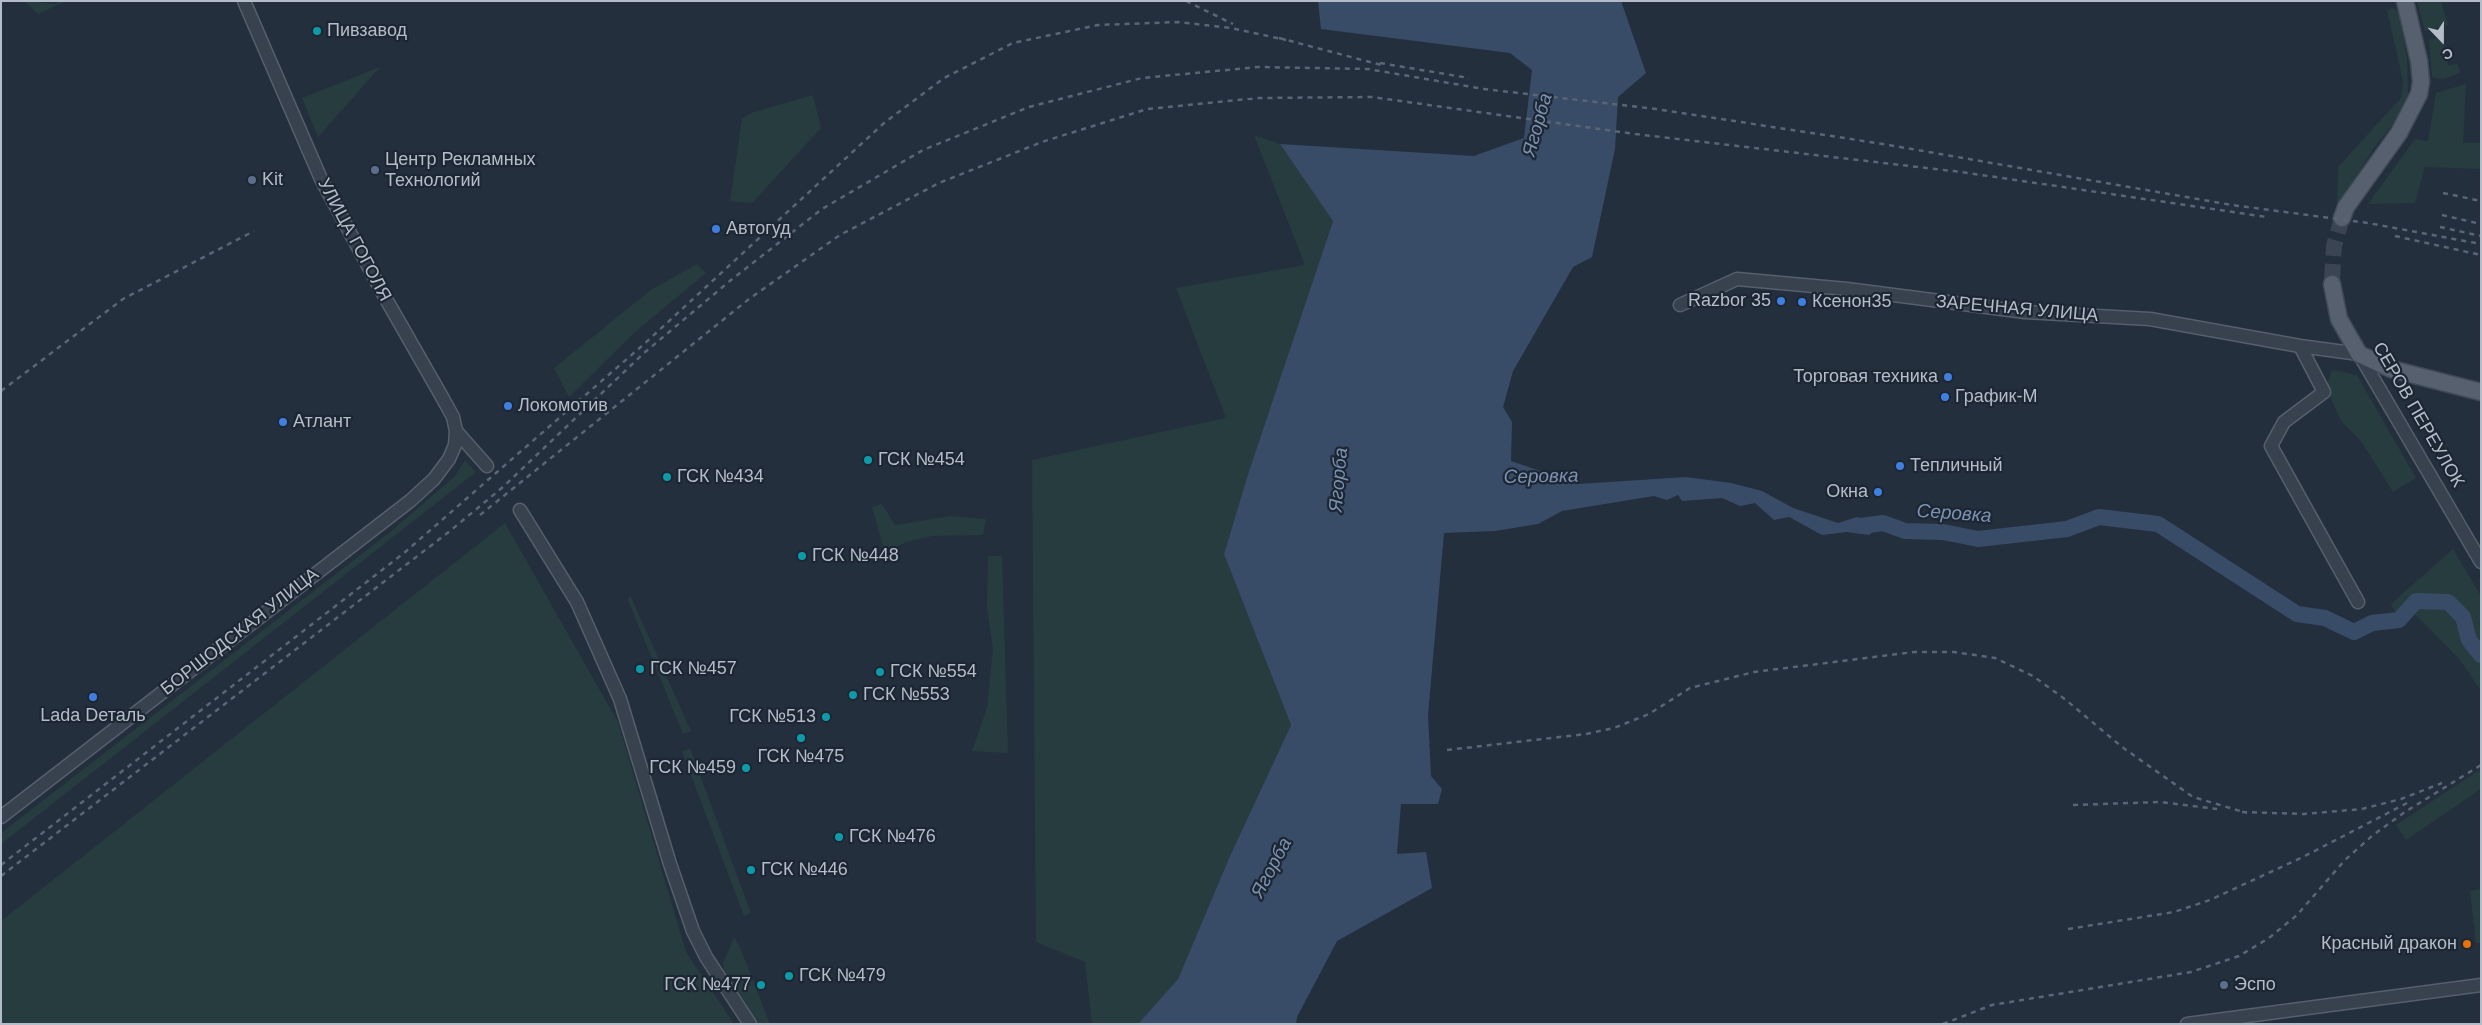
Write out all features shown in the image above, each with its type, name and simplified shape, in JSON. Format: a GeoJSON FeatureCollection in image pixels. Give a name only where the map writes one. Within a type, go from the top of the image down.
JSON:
{"type":"FeatureCollection","features":[{"type":"Feature","properties":{"kind":"main road"},"geometry":{"type":"LineString","coordinates":[[2342,218],[2346,207],[2400,133],[2419,94],[2421,82],[2419,61],[2405,1]]}},
{"type":"Feature","properties":{"kind":"main road","name":"СЕРОВ ПЕРЕУЛОК"},"geometry":{"type":"LineString","coordinates":[[2332,284],[2339,319],[2358,354]]}},
{"type":"Feature","properties":{"kind":"main road"},"geometry":{"type":"LineString","coordinates":[[2358,354],[2391,369],[2481,392]]}},
{"type":"Feature","properties":{"kind":"street","name":"УЛИЦА ГОГОЛЯ"},"geometry":{"type":"LineString","coordinates":[[244,1],[321,179],[386,299],[446,403],[453,417],[456,431],[487,466]]}},
{"type":"Feature","properties":{"kind":"street","name":"ЗАРЕЧНАЯ УЛИЦА"},"geometry":{"type":"LineString","coordinates":[[1680,305],[1737,280],[1847,289],[2025,312],[2150,319],[2300,346],[2358,354]]}},
{"type":"Feature","properties":{"kind":"street"},"geometry":{"type":"LineString","coordinates":[[2300,346],[2324,392],[2284,422],[2271,446],[2358,602]]}},
{"type":"Feature","properties":{"kind":"street","name":"СЕРОВ ПЕРЕУЛОК"},"geometry":{"type":"LineString","coordinates":[[2358,354],[2481,562]]}},
{"type":"Feature","properties":{"kind":"street","name":"БОРШОДСКАЯ УЛИЦА"},"geometry":{"type":"LineString","coordinates":[[1,817],[410,501],[434,479],[449,459],[455,445],[456,431]]}},
{"type":"Feature","properties":{"kind":"street"},"geometry":{"type":"LineString","coordinates":[[520,510],[577,602],[620,699],[670,864],[693,931],[706,957],[750,1024]]}},
{"type":"Feature","properties":{"kind":"street"},"geometry":{"type":"LineString","coordinates":[[2187,1024],[2481,985]]}},
{"type":"Feature","properties":{"kind":"green space"},"geometry":{"type":"Polygon","coordinates":[[[24,1],[56,4],[59,1],[66,1],[38,14],[24,1]]]}},
{"type":"Feature","properties":{"kind":"green space"},"geometry":{"type":"Polygon","coordinates":[[[2417,1],[2441,1],[2448,25],[2425,31],[2417,1]]]}},
{"type":"Feature","properties":{"kind":"green space"},"geometry":{"type":"Polygon","coordinates":[[[2393,8],[2399,13],[2407,58],[2408,94],[2396,120],[2374,148],[2337,208],[2338,167],[2401,98],[2403,81],[2387,10],[2393,8]]]}},
{"type":"Feature","properties":{"kind":"green space"},"geometry":{"type":"Polygon","coordinates":[[[2442,37],[2448,65],[2458,64],[2460,73],[2443,79],[2432,77],[2429,40],[2442,37]]]}},
{"type":"Feature","properties":{"kind":"green space"},"geometry":{"type":"Polygon","coordinates":[[[380,67],[318,137],[302,98],[380,67]]]}},
{"type":"Feature","properties":{"kind":"green space"},"geometry":{"type":"Polygon","coordinates":[[[2466,84],[2463,143],[2481,143],[2480,169],[2425,167],[2415,203],[2368,204],[2415,139],[2428,141],[2436,93],[2466,84]]]}},
{"type":"Feature","properties":{"kind":"green space"},"geometry":{"type":"Polygon","coordinates":[[[813,95],[821,128],[752,203],[730,201],[742,119],[751,113],[813,95]]]}},
{"type":"Feature","properties":{"kind":"green space"},"geometry":{"type":"Polygon","coordinates":[[[1254,135],[1280,144],[1333,220],[1249,471],[1224,554],[1291,725],[1230,856],[1178,979],[1138,1024],[1092,1024],[1085,962],[1036,942],[1032,460],[1226,418],[1176,288],[1305,265],[1254,135]]]}},
{"type":"Feature","properties":{"kind":"green space"},"geometry":{"type":"Polygon","coordinates":[[[697,264],[706,273],[634,333],[569,397],[554,368],[652,289],[697,264]]]}},
{"type":"Feature","properties":{"kind":"green space"},"geometry":{"type":"Polygon","coordinates":[[[2332,370],[2357,375],[2416,478],[2393,492],[2361,441],[2341,421],[2326,387],[2332,370]]]}},
{"type":"Feature","properties":{"kind":"green space"},"geometry":{"type":"Polygon","coordinates":[[[465,460],[476,472],[1,844],[1,833],[390,532],[455,476],[465,460]]]}},
{"type":"Feature","properties":{"kind":"green space"},"geometry":{"type":"Polygon","coordinates":[[[882,504],[895,525],[951,516],[986,519],[983,535],[932,536],[906,542],[896,547],[894,559],[884,561],[883,546],[872,507],[882,504]]]}},
{"type":"Feature","properties":{"kind":"green space"},"geometry":{"type":"Polygon","coordinates":[[[505,523],[618,722],[686,952],[734,1024],[1,1024],[1,921],[505,523]]]}},
{"type":"Feature","properties":{"kind":"green space"},"geometry":{"type":"Polygon","coordinates":[[[2453,549],[2481,596],[2481,647],[2471,638],[2466,615],[2449,597],[2414,596],[2397,617],[2391,604],[2453,549]]]}},
{"type":"Feature","properties":{"kind":"green space"},"geometry":{"type":"Polygon","coordinates":[[[988,556],[1002,556],[1008,753],[972,751],[987,708],[993,648],[987,609],[988,556]]]}},
{"type":"Feature","properties":{"kind":"green space"},"geometry":{"type":"Polygon","coordinates":[[[630,595],[691,731],[683,734],[628,600],[630,595]]]}},
{"type":"Feature","properties":{"kind":"green space"},"geometry":{"type":"Polygon","coordinates":[[[2417,604],[2447,606],[2460,620],[2466,641],[2478,656],[2481,667],[2481,687],[2479,688],[2460,660],[2411,610],[2417,604]]]}},
{"type":"Feature","properties":{"kind":"green space"},"geometry":{"type":"Polygon","coordinates":[[[690,748],[751,913],[744,916],[682,751],[690,748]]]}},
{"type":"Feature","properties":{"kind":"green space"},"geometry":{"type":"Polygon","coordinates":[[[2481,769],[2481,789],[2406,840],[2396,825],[2481,769]]]}},
{"type":"Feature","properties":{"kind":"green space"},"geometry":{"type":"Polygon","coordinates":[[[2481,889],[2481,943],[2476,943],[2470,891],[2481,889]]]}},
{"type":"Feature","properties":{"kind":"green space"},"geometry":{"type":"Polygon","coordinates":[[[734,937],[740,947],[770,1024],[756,1024],[724,974],[723,964],[734,937]]]}},
{"type":"Feature","properties":{"kind":"water","name":"Ягорба"},"geometry":{"type":"Polygon","coordinates":[[[1318,1],[1621,1],[1646,73],[1618,97],[1615,149],[1592,257],[1573,267],[1513,371],[1503,407],[1512,422],[1511,461],[1579,484],[1686,477],[1731,483],[1762,491],[1793,508],[1838,523],[1857,517],[1883,523],[1869,535],[1847,532],[1822,535],[1789,517],[1774,520],[1755,503],[1740,506],[1722,498],[1682,501],[1678,495],[1667,500],[1654,496],[1562,511],[1538,524],[1495,531],[1444,533],[1428,715],[1431,776],[1442,789],[1438,804],[1401,804],[1397,854],[1426,852],[1432,888],[1337,941],[1297,1017],[1296,1024],[1138,1024],[1178,979],[1230,856],[1291,725],[1224,554],[1249,471],[1333,221],[1280,144],[1474,156],[1524,138],[1532,70],[1510,53],[1321,29],[1318,1]]]}},
{"type":"Feature","properties":{"kind":"waterway","name":"Серовка"},"geometry":{"type":"LineString","coordinates":[[1861,526],[1883,523],[1905,531],[1943,532],[1978,539],[2067,529],[2099,517],[2158,524],[2297,614],[2325,618],[2354,632],[2372,623],[2399,620],[2416,601],[2448,602],[2463,617],[2469,640],[2481,655]]}},
{"type":"Feature","properties":{"kind":"tunnel"},"geometry":{"type":"LineString","coordinates":[[2332,280],[2334,246],[2342,218]]}},
{"type":"Feature","properties":{"kind":"railway"},"geometry":{"type":"LineString","coordinates":[[1186,1],[1233,24]]}},
{"type":"Feature","properties":{"kind":"railway"},"geometry":{"type":"LineString","coordinates":[[1,865],[404,553],[643,345],[884,123],[944,78],[1013,43],[1098,25],[1178,22],[1231,28],[1286,40]]}},
{"type":"Feature","properties":{"kind":"railway"},"geometry":{"type":"LineString","coordinates":[[1279,38],[1385,66]]}},
{"type":"Feature","properties":{"kind":"railway"},"geometry":{"type":"LineString","coordinates":[[1380,63],[1469,78]]}},
{"type":"Feature","properties":{"kind":"railway"},"geometry":{"type":"LineString","coordinates":[[1,876],[450,531],[503,487],[644,353],[731,280],[822,209],[923,150],[1029,107],[1142,78],[1258,67],[1368,69],[1484,89],[1656,109],[1883,144],[2232,205],[2368,223],[2481,244]]}},
{"type":"Feature","properties":{"kind":"railway"},"geometry":{"type":"LineString","coordinates":[[480,515],[749,299],[840,235],[939,183],[1042,142],[1147,109],[1259,98],[1372,97],[1635,134],[1961,172],[2267,217]]}},
{"type":"Feature","properties":{"kind":"railway"},"geometry":{"type":"LineString","coordinates":[[2443,193],[2481,201]]}},
{"type":"Feature","properties":{"kind":"railway"},"geometry":{"type":"LineString","coordinates":[[2442,215],[2481,224]]}},
{"type":"Feature","properties":{"kind":"railway"},"geometry":{"type":"LineString","coordinates":[[2440,227],[2481,236]]}},
{"type":"Feature","properties":{"kind":"railway"},"geometry":{"type":"LineString","coordinates":[[1,391],[123,299],[254,231]]}},
{"type":"Feature","properties":{"kind":"railway"},"geometry":{"type":"LineString","coordinates":[[2395,236],[2481,255]]}},
{"type":"Feature","properties":{"kind":"railway"},"geometry":{"type":"LineString","coordinates":[[1447,750],[1586,734],[1614,728],[1649,714],[1690,688],[1754,672],[1914,652],[1954,652],[1995,658],[2033,676],[2066,700],[2122,747],[2193,797],[2247,813]]}},
{"type":"Feature","properties":{"kind":"railway"},"geometry":{"type":"LineString","coordinates":[[1943,1024],[1992,1005],[2191,972],[2239,956],[2269,938],[2297,915],[2345,860],[2373,835],[2405,812],[2481,765]]}},
{"type":"Feature","properties":{"kind":"railway"},"geometry":{"type":"LineString","coordinates":[[2242,812],[2304,814],[2362,809],[2401,799],[2442,783]]}},
{"type":"Feature","properties":{"kind":"railway"},"geometry":{"type":"LineString","coordinates":[[2073,805],[2160,802],[2217,809]]}},
{"type":"Feature","properties":{"kind":"railway"},"geometry":{"type":"LineString","coordinates":[[2068,929],[2174,912],[2210,900],[2303,857],[2409,802]]}},
{"type":"Feature","properties":{"kind":"place","name":"Пивзавод"},"geometry":{"type":"Point","coordinates":[317,31]}},
{"type":"Feature","properties":{"kind":"place","name":"Центр Рекламных Технологий"},"geometry":{"type":"Point","coordinates":[375,170]}},
{"type":"Feature","properties":{"kind":"place","name":"Kit"},"geometry":{"type":"Point","coordinates":[252,180]}},
{"type":"Feature","properties":{"kind":"place","name":"Автогуд"},"geometry":{"type":"Point","coordinates":[716,229]}},
{"type":"Feature","properties":{"kind":"place","name":"Razbor 35"},"geometry":{"type":"Point","coordinates":[1781,301]}},
{"type":"Feature","properties":{"kind":"place","name":"Ксенон35"},"geometry":{"type":"Point","coordinates":[1802,302]}},
{"type":"Feature","properties":{"kind":"place","name":"Торговая техника"},"geometry":{"type":"Point","coordinates":[1948,377]}},
{"type":"Feature","properties":{"kind":"place","name":"График-М"},"geometry":{"type":"Point","coordinates":[1945,397]}},
{"type":"Feature","properties":{"kind":"place","name":"Локомотив"},"geometry":{"type":"Point","coordinates":[508,406]}},
{"type":"Feature","properties":{"kind":"place","name":"Атлант"},"geometry":{"type":"Point","coordinates":[283,422]}},
{"type":"Feature","properties":{"kind":"place","name":"ГСК №454"},"geometry":{"type":"Point","coordinates":[868,460]}},
{"type":"Feature","properties":{"kind":"place","name":"Тепличный"},"geometry":{"type":"Point","coordinates":[1900,466]}},
{"type":"Feature","properties":{"kind":"place","name":"ГСК №434"},"geometry":{"type":"Point","coordinates":[667,477]}},
{"type":"Feature","properties":{"kind":"place","name":"Окна"},"geometry":{"type":"Point","coordinates":[1878,492]}},
{"type":"Feature","properties":{"kind":"place","name":"ГСК №448"},"geometry":{"type":"Point","coordinates":[802,556]}},
{"type":"Feature","properties":{"kind":"place","name":"ГСК №457"},"geometry":{"type":"Point","coordinates":[640,669]}},
{"type":"Feature","properties":{"kind":"place","name":"ГСК №554"},"geometry":{"type":"Point","coordinates":[880,672]}},
{"type":"Feature","properties":{"kind":"place","name":"ГСК №553"},"geometry":{"type":"Point","coordinates":[853,695]}},
{"type":"Feature","properties":{"kind":"place","name":"Lada Dеталь"},"geometry":{"type":"Point","coordinates":[93,697]}},
{"type":"Feature","properties":{"kind":"place","name":"ГСК №513"},"geometry":{"type":"Point","coordinates":[826,717]}},
{"type":"Feature","properties":{"kind":"place","name":"ГСК №475"},"geometry":{"type":"Point","coordinates":[801,738]}},
{"type":"Feature","properties":{"kind":"place","name":"ГСК №459"},"geometry":{"type":"Point","coordinates":[746,768]}},
{"type":"Feature","properties":{"kind":"place","name":"ГСК №476"},"geometry":{"type":"Point","coordinates":[839,837]}},
{"type":"Feature","properties":{"kind":"place","name":"ГСК №446"},"geometry":{"type":"Point","coordinates":[751,870]}},
{"type":"Feature","properties":{"kind":"place","name":"Красный дракон"},"geometry":{"type":"Point","coordinates":[2467,944]}},
{"type":"Feature","properties":{"kind":"place","name":"ГСК №479"},"geometry":{"type":"Point","coordinates":[789,976]}},
{"type":"Feature","properties":{"kind":"place","name":"ГСК №477"},"geometry":{"type":"Point","coordinates":[761,985]}},
{"type":"Feature","properties":{"kind":"place","name":"Эспо"},"geometry":{"type":"Point","coordinates":[2224,985]}}]}
